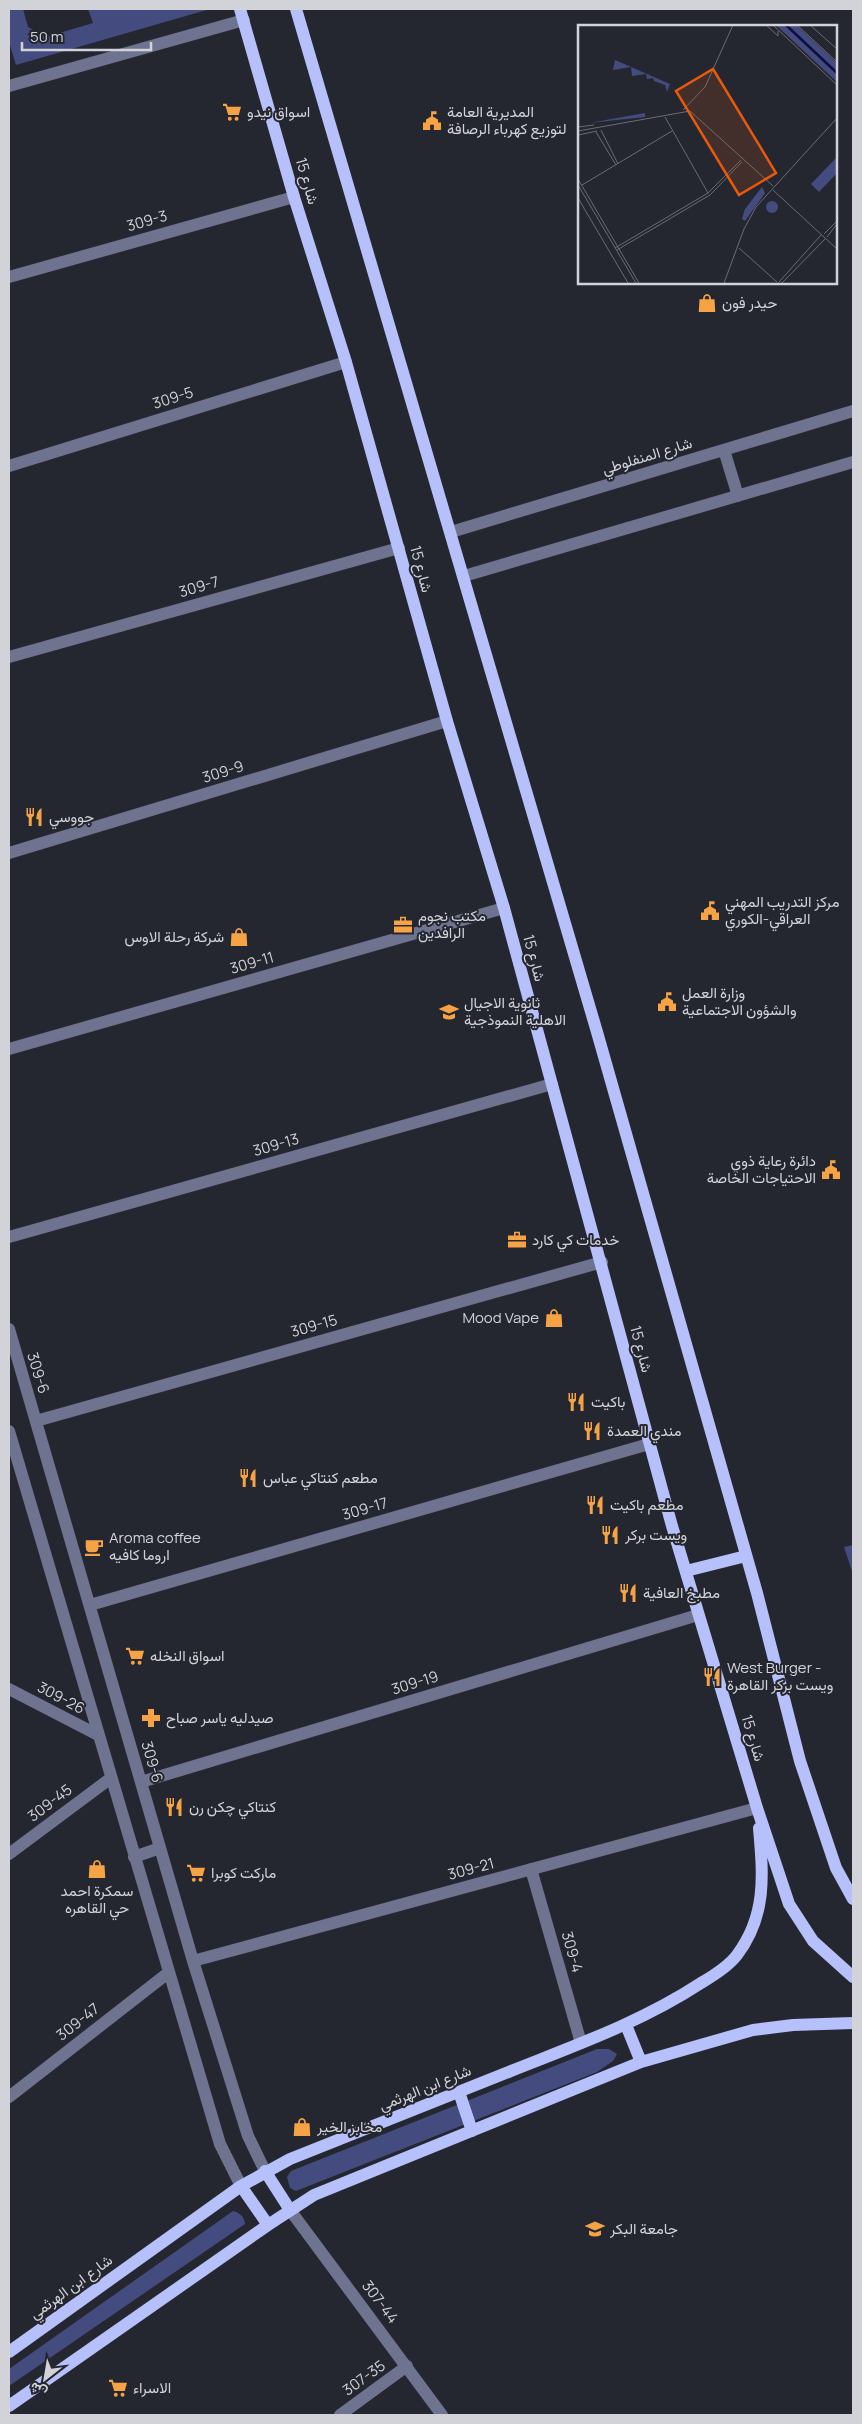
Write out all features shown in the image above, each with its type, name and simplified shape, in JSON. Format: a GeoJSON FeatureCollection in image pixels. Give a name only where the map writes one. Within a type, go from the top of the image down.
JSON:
{"type":"FeatureCollection","features":[{"type":"Feature","properties":{"kind":"main road"},"geometry":{"type":"LineString","coordinates":[[296,9],[597,1032],[746,1556],[800,1761],[836,1868],[853,1899]]}},
{"type":"Feature","properties":{"kind":"main road","name":"شارع 15"},"geometry":{"type":"LineString","coordinates":[[242,14],[294,197],[346,362],[447,721],[504,908],[602,1262],[649,1444],[698,1615],[757,1808],[789,1904],[813,1941],[853,1976]]}},
{"type":"Feature","properties":{"kind":"main road"},"geometry":{"type":"LineString","coordinates":[[686,1571],[746,1556]]}},
{"type":"Feature","properties":{"kind":"main road","name":"شارع ابن الهرثمي"},"geometry":{"type":"LineString","coordinates":[[9,2352],[241,2186],[265,2172],[290,2159],[626,2025],[684,1995],[714,1974],[736,1957],[748,1937],[757,1914],[763,1883],[757,1808]]}},
{"type":"Feature","properties":{"kind":"main road"},"geometry":{"type":"LineString","coordinates":[[9,2406],[268,2225],[314,2196],[641,2062],[754,2030],[792,2025],[853,2023]]}},
{"type":"Feature","properties":{"kind":"main road"},"geometry":{"type":"LineString","coordinates":[[626,2025],[641,2062]]}},
{"type":"Feature","properties":{"kind":"main road"},"geometry":{"type":"LineString","coordinates":[[459,2092],[472,2131]]}},
{"type":"Feature","properties":{"kind":"main road"},"geometry":{"type":"LineString","coordinates":[[265,2172],[290,2210]]}},
{"type":"Feature","properties":{"kind":"main road"},"geometry":{"type":"LineString","coordinates":[[241,2186],[268,2225]]}},
{"type":"Feature","properties":{"kind":"street"},"geometry":{"type":"LineString","coordinates":[[9,86],[242,14]]}},
{"type":"Feature","properties":{"kind":"street","name":"309-3"},"geometry":{"type":"LineString","coordinates":[[9,278],[294,197]]}},
{"type":"Feature","properties":{"kind":"street","name":"309-5"},"geometry":{"type":"LineString","coordinates":[[9,466],[346,362]]}},
{"type":"Feature","properties":{"kind":"street","name":"شارع المنفلوطي"},"geometry":{"type":"LineString","coordinates":[[451,532],[853,411]]}},
{"type":"Feature","properties":{"kind":"street"},"geometry":{"type":"LineString","coordinates":[[724,450],[738,496]]}},
{"type":"Feature","properties":{"kind":"street"},"geometry":{"type":"LineString","coordinates":[[464,576],[853,462]]}},
{"type":"Feature","properties":{"kind":"street","name":"309-7"},"geometry":{"type":"LineString","coordinates":[[9,657],[398,548]]}},
{"type":"Feature","properties":{"kind":"street","name":"309-9"},"geometry":{"type":"LineString","coordinates":[[9,853],[447,721]]}},
{"type":"Feature","properties":{"kind":"street","name":"309-11"},"geometry":{"type":"LineString","coordinates":[[9,1049],[504,908]]}},
{"type":"Feature","properties":{"kind":"street","name":"309-13"},"geometry":{"type":"LineString","coordinates":[[9,1237],[552,1084]]}},
{"type":"Feature","properties":{"kind":"street","name":"309-15"},"geometry":{"type":"LineString","coordinates":[[36,1421],[602,1262]]}},
{"type":"Feature","properties":{"kind":"street","name":"309-6"},"geometry":{"type":"LineString","coordinates":[[9,1329],[12,1353],[36,1421],[194,1961],[248,2136],[265,2172]]}},
{"type":"Feature","properties":{"kind":"street"},"geometry":{"type":"LineString","coordinates":[[9,1431],[220,2144],[241,2186]]}},
{"type":"Feature","properties":{"kind":"street","name":"309-17"},"geometry":{"type":"LineString","coordinates":[[90,1605],[649,1444]]}},
{"type":"Feature","properties":{"kind":"street","name":"309-19"},"geometry":{"type":"LineString","coordinates":[[141,1782],[698,1615]]}},
{"type":"Feature","properties":{"kind":"street","name":"309-26"},"geometry":{"type":"LineString","coordinates":[[9,1689],[98,1735]]}},
{"type":"Feature","properties":{"kind":"street","name":"309-45"},"geometry":{"type":"LineString","coordinates":[[9,1854],[111,1778]]}},
{"type":"Feature","properties":{"kind":"street","name":"309-21"},"geometry":{"type":"LineString","coordinates":[[194,1961],[757,1808]]}},
{"type":"Feature","properties":{"kind":"street"},"geometry":{"type":"LineString","coordinates":[[134,1856],[160,1848]]}},
{"type":"Feature","properties":{"kind":"street","name":"309-4"},"geometry":{"type":"LineString","coordinates":[[531,1869],[581,2043]]}},
{"type":"Feature","properties":{"kind":"street","name":"309-47"},"geometry":{"type":"LineString","coordinates":[[9,2097],[168,1973]]}},
{"type":"Feature","properties":{"kind":"street","name":"307-44"},"geometry":{"type":"LineString","coordinates":[[290,2210],[442,2415]]}},
{"type":"Feature","properties":{"kind":"street","name":"307-35"},"geometry":{"type":"LineString","coordinates":[[340,2415],[407,2366]]}},
{"type":"Feature","properties":{"kind":"shaded area"},"geometry":{"type":"Polygon","coordinates":[[[9,9],[23,9],[28,27],[46,37],[93,23],[88,9],[210,9],[16,65],[9,42],[9,9]]]}},
{"type":"Feature","properties":{"kind":"shaded area"},"geometry":{"type":"Polygon","coordinates":[[[853,1545],[853,1574],[844,1547],[853,1545]]]}},
{"type":"Feature","properties":{"kind":"shaded area"},"geometry":{"type":"Polygon","coordinates":[[[597,2049],[609,2049],[617,2054],[613,2061],[597,2072],[296,2191],[290,2188],[287,2177],[291,2171],[597,2049]]]}},
{"type":"Feature","properties":{"kind":"shaded area"},"geometry":{"type":"Polygon","coordinates":[[[233,2211],[241,2215],[245,2224],[9,2386],[9,2369],[233,2211]]]}},
{"type":"Feature","properties":{"kind":"place","name":"اسواق نيدو"},"geometry":{"type":"Point","coordinates":[232,112]}},
{"type":"Feature","properties":{"kind":"place","name":"المديرية العامة لتوزيع كهرباء الرصافة"},"geometry":{"type":"Point","coordinates":[432,121]}},
{"type":"Feature","properties":{"kind":"place","name":"حيدر فون"},"geometry":{"type":"Point","coordinates":[707,303]}},
{"type":"Feature","properties":{"kind":"place","name":"جووسي"},"geometry":{"type":"Point","coordinates":[34,817]}},
{"type":"Feature","properties":{"kind":"place","name":"مركز التدريب المهني العراقي-الكوري"},"geometry":{"type":"Point","coordinates":[710,911]}},
{"type":"Feature","properties":{"kind":"place","name":"مكتب نجوم الرافدين"},"geometry":{"type":"Point","coordinates":[403,925]}},
{"type":"Feature","properties":{"kind":"place","name":"شركة رحلة الاوس"},"geometry":{"type":"Point","coordinates":[239,937]}},
{"type":"Feature","properties":{"kind":"place","name":"وزارة العمل والشؤون الاجتماعية"},"geometry":{"type":"Point","coordinates":[667,1002]}},
{"type":"Feature","properties":{"kind":"place","name":"ثانوية الاجيال الاهلية النموذجية"},"geometry":{"type":"Point","coordinates":[449,1012]}},
{"type":"Feature","properties":{"kind":"place","name":"دائرة رعاية ذوي الاحتياجات الخاصة"},"geometry":{"type":"Point","coordinates":[831,1170]}},
{"type":"Feature","properties":{"kind":"place","name":"خدمات كي كارد"},"geometry":{"type":"Point","coordinates":[517,1240]}},
{"type":"Feature","properties":{"kind":"place","name":"Mood Vape"},"geometry":{"type":"Point","coordinates":[554,1318]}},
{"type":"Feature","properties":{"kind":"place","name":"باكيت"},"geometry":{"type":"Point","coordinates":[576,1402]}},
{"type":"Feature","properties":{"kind":"place","name":"مندي العمدة"},"geometry":{"type":"Point","coordinates":[592,1431]}},
{"type":"Feature","properties":{"kind":"place","name":"مطعم كنتاكي عباس"},"geometry":{"type":"Point","coordinates":[248,1478]}},
{"type":"Feature","properties":{"kind":"place","name":"مطعم باكيت"},"geometry":{"type":"Point","coordinates":[595,1505]}},
{"type":"Feature","properties":{"kind":"place","name":"ويست بركر"},"geometry":{"type":"Point","coordinates":[610,1535]}},
{"type":"Feature","properties":{"kind":"place","name":"Aroma coffee اروما كافيه"},"geometry":{"type":"Point","coordinates":[94,1547]}},
{"type":"Feature","properties":{"kind":"place","name":"مطبخ العافية"},"geometry":{"type":"Point","coordinates":[628,1593]}},
{"type":"Feature","properties":{"kind":"place","name":"اسواق النخله"},"geometry":{"type":"Point","coordinates":[135,1656]}},
{"type":"Feature","properties":{"kind":"place","name":"West Burger - ويست بركر القاهرة"},"geometry":{"type":"Point","coordinates":[712,1677]}},
{"type":"Feature","properties":{"kind":"place","name":"صيدليه ياسر صباح"},"geometry":{"type":"Point","coordinates":[151,1718]}},
{"type":"Feature","properties":{"kind":"place","name":"كنتاكي چكن رن"},"geometry":{"type":"Point","coordinates":[174,1807]}},
{"type":"Feature","properties":{"kind":"place","name":"سمكرة احمد حي القاهره"},"geometry":{"type":"Point","coordinates":[97,1869]}},
{"type":"Feature","properties":{"kind":"place","name":"ماركت كوبرا"},"geometry":{"type":"Point","coordinates":[196,1873]}},
{"type":"Feature","properties":{"kind":"place","name":"مخابز الخير"},"geometry":{"type":"Point","coordinates":[302,2127]}},
{"type":"Feature","properties":{"kind":"place","name":"جامعة البكر"},"geometry":{"type":"Point","coordinates":[595,2229]}},
{"type":"Feature","properties":{"kind":"place","name":"اﻻسراء"},"geometry":{"type":"Point","coordinates":[118,2388]}}]}
